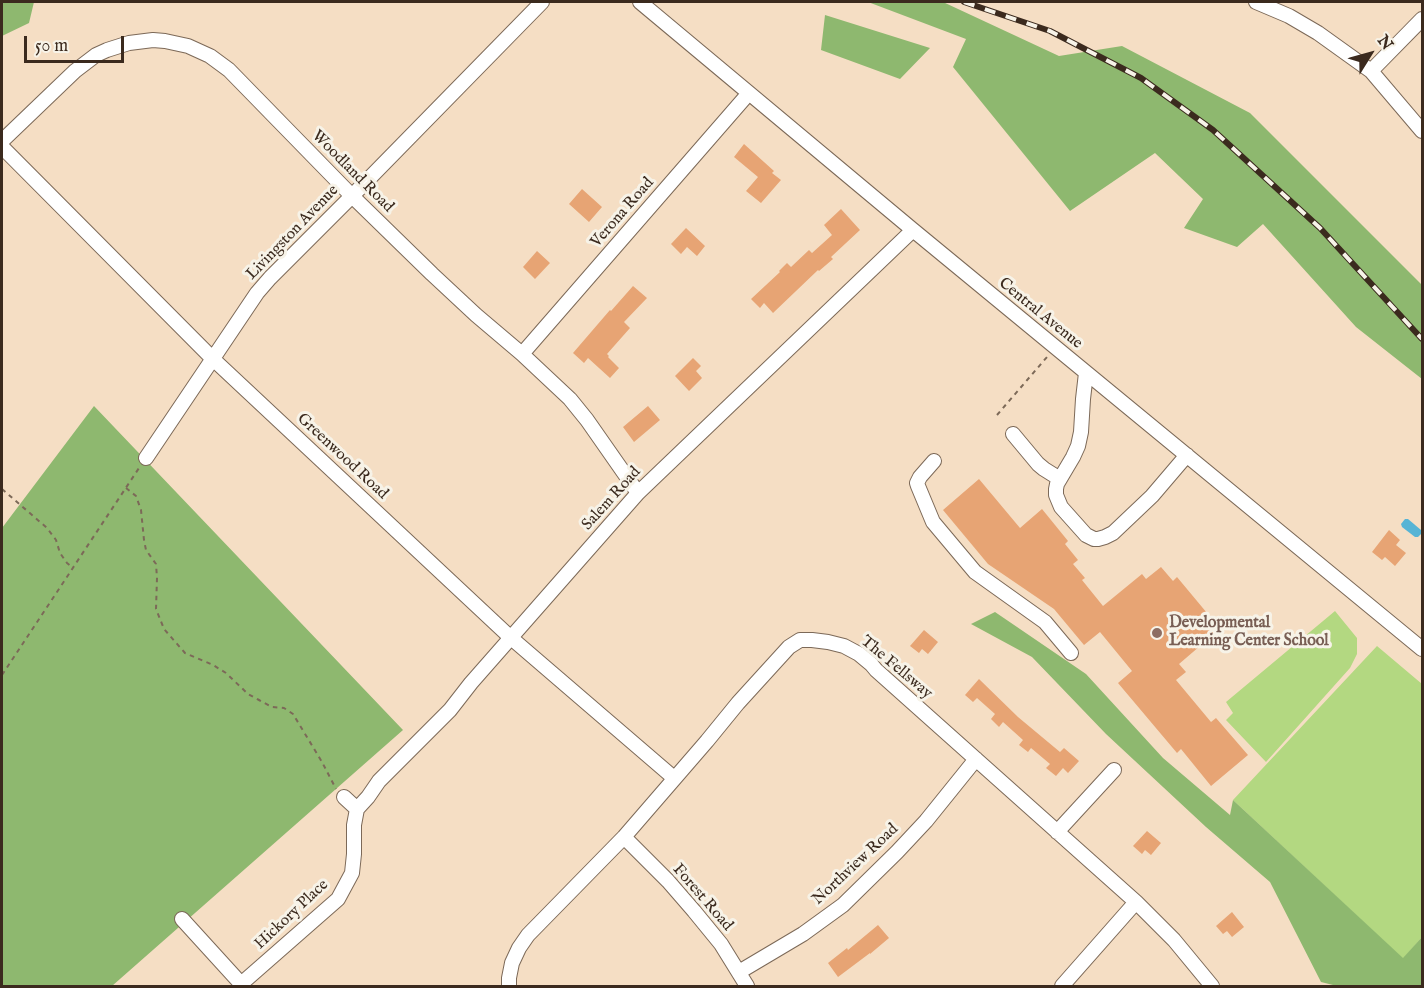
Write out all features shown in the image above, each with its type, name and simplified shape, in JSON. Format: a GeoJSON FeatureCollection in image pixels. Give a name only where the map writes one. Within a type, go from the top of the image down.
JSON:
{"type":"FeatureCollection","features":[{"type":"Feature","properties":{"kind":"street","name":"Livingston Avenue"},"geometry":{"type":"LineString","coordinates":[[146,458],[257,293],[270,278],[542,2]]}},
{"type":"Feature","properties":{"kind":"street","name":"Central Avenue"},"geometry":{"type":"LineString","coordinates":[[640,2],[1422,649]]}},
{"type":"Feature","properties":{"kind":"street"},"geometry":{"type":"LineString","coordinates":[[1256,2],[1289,16],[1318,33],[1371,71],[1422,130]]}},
{"type":"Feature","properties":{"kind":"street"},"geometry":{"type":"LineString","coordinates":[[1371,71],[1422,19]]}},
{"type":"Feature","properties":{"kind":"street","name":"Woodland Road"},"geometry":{"type":"LineString","coordinates":[[2,141],[75,71],[96,55],[129,43],[153,40],[199,50],[229,70],[352,196],[467,307],[558,388],[588,420],[638,493]]}},
{"type":"Feature","properties":{"kind":"street","name":"Verona Road"},"geometry":{"type":"LineString","coordinates":[[522,354],[749,93]]}},
{"type":"Feature","properties":{"kind":"street","name":"Greenwood Road"},"geometry":{"type":"LineString","coordinates":[[2,147],[213,359],[510,637],[674,778]]}},
{"type":"Feature","properties":{"kind":"street","name":"Salem Road"},"geometry":{"type":"LineString","coordinates":[[357,809],[379,781],[450,710],[510,637],[638,493],[913,230]]}},
{"type":"Feature","properties":{"kind":"street"},"geometry":{"type":"LineString","coordinates":[[1086,373],[1078,446],[1056,489],[1061,507],[1086,535],[1094,539],[1109,535],[1152,496],[1187,455]]}},
{"type":"Feature","properties":{"kind":"street"},"geometry":{"type":"LineString","coordinates":[[1013,434],[1038,464],[1060,479]]}},
{"type":"Feature","properties":{"kind":"street"},"geometry":{"type":"LineString","coordinates":[[934,461],[917,483],[933,522],[975,572],[1045,622],[1071,653]]}},
{"type":"Feature","properties":{"kind":"street","name":"The Fellsway"},"geometry":{"type":"LineString","coordinates":[[509,987],[512,963],[528,935],[624,837],[760,679],[789,647],[800,640],[828,642],[844,646],[858,654],[1136,902],[1174,940],[1212,987]]}},
{"type":"Feature","properties":{"kind":"street","name":"Northview Road"},"geometry":{"type":"LineString","coordinates":[[739,972],[803,934],[843,905],[926,821],[976,759]]}},
{"type":"Feature","properties":{"kind":"street"},"geometry":{"type":"LineString","coordinates":[[1057,832],[1114,770]]}},
{"type":"Feature","properties":{"kind":"street"},"geometry":{"type":"LineString","coordinates":[[344,797],[357,809]]}},
{"type":"Feature","properties":{"kind":"street","name":"Hickory Place"},"geometry":{"type":"LineString","coordinates":[[242,985],[338,900],[352,873],[357,809]]}},
{"type":"Feature","properties":{"kind":"street","name":"Forest Road"},"geometry":{"type":"LineString","coordinates":[[624,837],[694,911],[720,944],[747,987]]}},
{"type":"Feature","properties":{"kind":"street"},"geometry":{"type":"LineString","coordinates":[[1062,987],[1136,902]]}},
{"type":"Feature","properties":{"kind":"street"},"geometry":{"type":"LineString","coordinates":[[182,919],[242,985]]}},
{"type":"Feature","properties":{"kind":"path"},"geometry":{"type":"LineString","coordinates":[[997,415],[1047,357]]}},
{"type":"Feature","properties":{"kind":"path"},"geometry":{"type":"LineString","coordinates":[[2,673],[146,458]]}},
{"type":"Feature","properties":{"kind":"path"},"geometry":{"type":"LineString","coordinates":[[126,488],[136,496],[141,510],[144,540],[156,564],[156,609],[164,629],[185,653],[226,673],[248,694],[272,706],[284,708],[293,714],[322,762],[333,786],[344,797]]}},
{"type":"Feature","properties":{"kind":"path"},"geometry":{"type":"LineString","coordinates":[[2,489],[47,528],[56,540],[60,553],[73,568]]}},
{"type":"Feature","properties":{"kind":"green space"},"geometry":{"type":"Polygon","coordinates":[[[2,2],[34,2],[29,23],[2,36],[2,2]]]}},
{"type":"Feature","properties":{"kind":"green space"},"geometry":{"type":"Polygon","coordinates":[[[868,2],[943,2],[1059,56],[1122,46],[1250,113],[1422,285],[1422,379],[1356,327],[1263,224],[1237,247],[1184,228],[1203,199],[1155,153],[1070,211],[953,67],[966,39],[868,2]]]}},
{"type":"Feature","properties":{"kind":"green space"},"geometry":{"type":"Polygon","coordinates":[[[825,15],[930,48],[900,79],[821,50],[825,15]]]}},
{"type":"Feature","properties":{"kind":"green space"},"geometry":{"type":"Polygon","coordinates":[[[94,406],[403,730],[112,986],[2,986],[2,528],[94,406]]]}},
{"type":"Feature","properties":{"kind":"green space"},"geometry":{"type":"Polygon","coordinates":[[[1335,611],[1357,638],[1357,654],[1350,668],[1266,762],[1226,720],[1233,713],[1226,702],[1335,611]]]}},
{"type":"Feature","properties":{"kind":"green space"},"geometry":{"type":"Polygon","coordinates":[[[995,612],[1086,674],[1163,758],[1230,815],[1233,800],[1403,958],[1422,937],[1422,986],[1337,986],[1321,982],[1270,882],[1206,827],[1106,734],[1032,657],[971,624],[995,612]]]}},
{"type":"Feature","properties":{"kind":"green space"},"geometry":{"type":"Polygon","coordinates":[[[1377,646],[1422,684],[1422,937],[1403,959],[1233,800],[1377,646]]]}},
{"type":"Feature","properties":{"kind":"water"},"geometry":{"type":"Polygon","coordinates":[[[1405,519],[1421,530],[1418,537],[1402,527],[1401,524],[1405,519]]]}},
{"type":"Feature","properties":{"kind":"building"},"geometry":{"type":"Polygon","coordinates":[[[744,144],[781,180],[761,203],[746,191],[758,177],[734,157],[744,144]]]}},
{"type":"Feature","properties":{"kind":"building"},"geometry":{"type":"Polygon","coordinates":[[[582,189],[602,207],[589,222],[569,204],[582,189]]]}},
{"type":"Feature","properties":{"kind":"building"},"geometry":{"type":"Polygon","coordinates":[[[841,209],[860,230],[831,257],[833,259],[818,270],[773,313],[764,303],[760,308],[751,299],[787,263],[791,267],[809,250],[812,253],[832,235],[824,225],[841,209]]]}},
{"type":"Feature","properties":{"kind":"building"},"geometry":{"type":"Polygon","coordinates":[[[686,228],[705,246],[697,256],[687,247],[681,254],[671,244],[686,228]]]}},
{"type":"Feature","properties":{"kind":"building"},"geometry":{"type":"Polygon","coordinates":[[[537,251],[550,263],[535,279],[523,267],[537,251]]]}},
{"type":"Feature","properties":{"kind":"building"},"geometry":{"type":"Polygon","coordinates":[[[633,286],[647,298],[624,322],[630,328],[607,354],[619,368],[610,378],[588,358],[584,363],[573,353],[633,286]]]}},
{"type":"Feature","properties":{"kind":"building"},"geometry":{"type":"Polygon","coordinates":[[[693,358],[701,366],[696,371],[702,378],[689,391],[675,376],[693,358]]]}},
{"type":"Feature","properties":{"kind":"building"},"geometry":{"type":"Polygon","coordinates":[[[648,406],[660,420],[634,442],[623,427],[648,406]]]}},
{"type":"Feature","properties":{"kind":"building","name":"Developmental Learning Center School"},"geometry":{"type":"Polygon","coordinates":[[[979,479],[1020,528],[1042,509],[1068,541],[1065,544],[1078,560],[1073,564],[1085,578],[1082,580],[1103,606],[1142,574],[1146,579],[1161,567],[1173,581],[1177,577],[1207,613],[1205,615],[1209,620],[1205,623],[1214,634],[1179,664],[1186,672],[1176,680],[1211,722],[1216,718],[1248,755],[1211,786],[1181,749],[1177,753],[1118,683],[1132,671],[1100,632],[1084,645],[1054,609],[988,564],[943,510],[979,479]]]}},
{"type":"Feature","properties":{"kind":"building"},"geometry":{"type":"Polygon","coordinates":[[[1389,530],[1400,540],[1396,545],[1406,553],[1395,566],[1385,557],[1382,560],[1372,552],[1389,530]]]}},
{"type":"Feature","properties":{"kind":"building"},"geometry":{"type":"Polygon","coordinates":[[[924,630],[938,642],[928,654],[922,649],[919,653],[910,646],[924,630]]]}},
{"type":"Feature","properties":{"kind":"building"},"geometry":{"type":"Polygon","coordinates":[[[979,679],[1018,717],[1060,752],[1064,748],[1079,761],[1068,773],[1063,768],[1056,776],[1046,768],[1050,764],[1031,748],[1028,752],[1019,745],[1023,740],[1003,722],[999,727],[991,719],[995,714],[977,698],[973,702],[965,695],[979,679]]]}},
{"type":"Feature","properties":{"kind":"building"},"geometry":{"type":"Polygon","coordinates":[[[1147,831],[1161,843],[1151,855],[1145,850],[1142,854],[1133,846],[1147,831]]]}},
{"type":"Feature","properties":{"kind":"building"},"geometry":{"type":"Polygon","coordinates":[[[1232,912],[1244,927],[1232,937],[1227,931],[1223,934],[1216,926],[1232,912]]]}},
{"type":"Feature","properties":{"kind":"building"},"geometry":{"type":"Polygon","coordinates":[[[878,925],[889,938],[838,977],[828,963],[878,925]]]}},
{"type":"Feature","properties":{"kind":"railway"},"geometry":{"type":"LineString","coordinates":[[964,2],[1050,31],[1141,78],[1213,130],[1320,228],[1422,339]]}},
{"type":"Feature","properties":{"kind":"place","name":"Developmental Learning Center School"},"geometry":{"type":"Point","coordinates":[1157,633]}}]}
